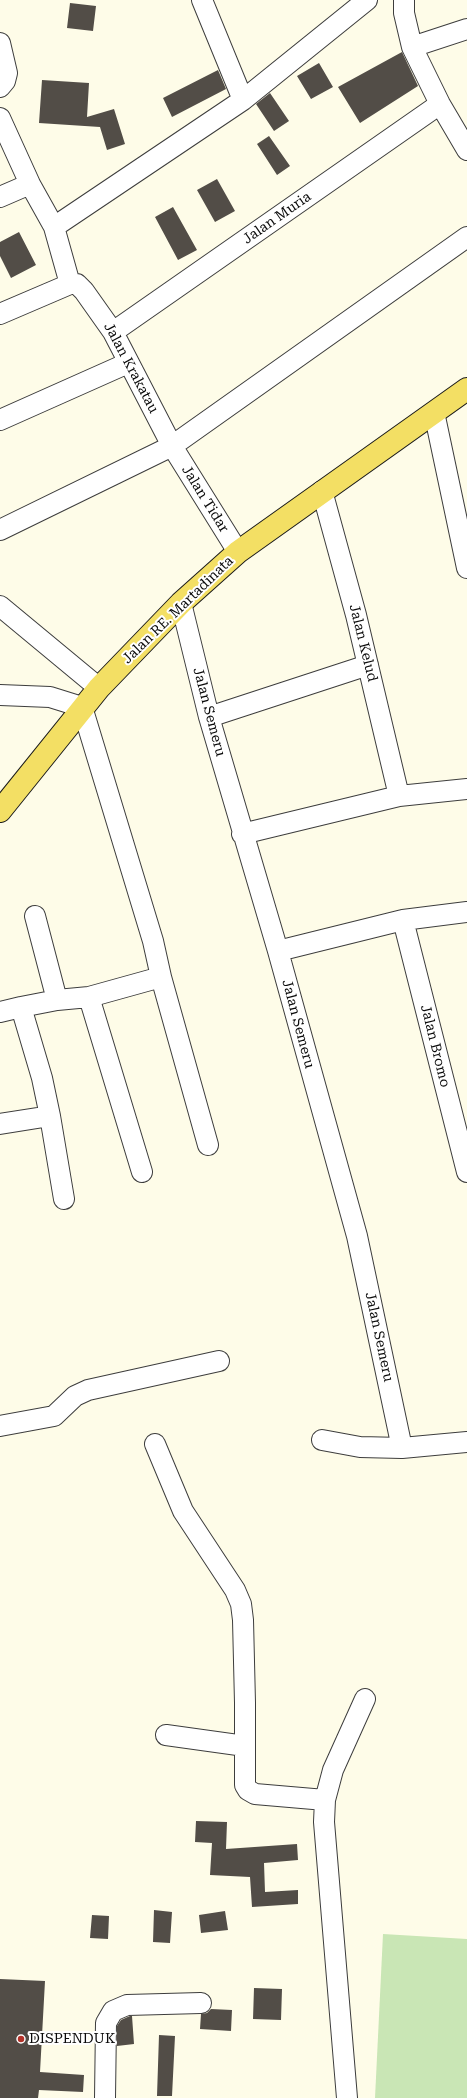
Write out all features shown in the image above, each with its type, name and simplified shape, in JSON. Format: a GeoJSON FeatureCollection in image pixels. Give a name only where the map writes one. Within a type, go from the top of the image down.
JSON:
{"type":"FeatureCollection","features":[{"type":"Feature","properties":{"kind":"main road","name":"Jalan RE. Martadinata"},"geometry":{"type":"LineString","coordinates":[[0,811],[82,707],[181,603],[238,552],[467,389]]}},
{"type":"Feature","properties":{"kind":"street"},"geometry":{"type":"LineString","coordinates":[[202,0],[242,100]]}},
{"type":"Feature","properties":{"kind":"street"},"geometry":{"type":"LineString","coordinates":[[54,227],[242,100],[367,0]]}},
{"type":"Feature","properties":{"kind":"street"},"geometry":{"type":"LineString","coordinates":[[404,0],[404,13],[412,47],[440,104],[467,150]]}},
{"type":"Feature","properties":{"kind":"street"},"geometry":{"type":"LineString","coordinates":[[412,47],[467,29]]}},
{"type":"Feature","properties":{"kind":"street"},"geometry":{"type":"LineString","coordinates":[[0,43],[7,72],[5,81],[0,87]]}},
{"type":"Feature","properties":{"kind":"street","name":"Jalan Muria"},"geometry":{"type":"LineString","coordinates":[[113,332],[440,104]]}},
{"type":"Feature","properties":{"kind":"street"},"geometry":{"type":"LineString","coordinates":[[0,118],[30,184],[54,227],[70,284],[0,314]]}},
{"type":"Feature","properties":{"kind":"street"},"geometry":{"type":"LineString","coordinates":[[0,197],[30,184]]}},
{"type":"Feature","properties":{"kind":"street"},"geometry":{"type":"LineString","coordinates":[[0,530],[172,446],[467,237]]}},
{"type":"Feature","properties":{"kind":"street","name":"Jalan Krakatau"},"geometry":{"type":"LineString","coordinates":[[70,284],[77,284],[84,291],[113,332],[172,446]]}},
{"type":"Feature","properties":{"kind":"street"},"geometry":{"type":"LineString","coordinates":[[0,420],[128,363]]}},
{"type":"Feature","properties":{"kind":"street"},"geometry":{"type":"LineString","coordinates":[[434,412],[467,568]]}},
{"type":"Feature","properties":{"kind":"street","name":"Jalan Tidar"},"geometry":{"type":"LineString","coordinates":[[172,446],[238,552]]}},
{"type":"Feature","properties":{"kind":"street","name":"Jalan Kelud"},"geometry":{"type":"LineString","coordinates":[[322,491],[356,615],[398,796]]}},
{"type":"Feature","properties":{"kind":"street","name":"Jalan Semeru"},"geometry":{"type":"LineString","coordinates":[[181,603],[209,718],[242,834],[278,951],[357,1236],[402,1448]]}},
{"type":"Feature","properties":{"kind":"street"},"geometry":{"type":"LineString","coordinates":[[0,606],[99,688]]}},
{"type":"Feature","properties":{"kind":"street"},"geometry":{"type":"LineString","coordinates":[[209,718],[368,665]]}},
{"type":"Feature","properties":{"kind":"street"},"geometry":{"type":"LineString","coordinates":[[0,695],[50,697],[82,707],[153,941],[161,977],[208,1145]]}},
{"type":"Feature","properties":{"kind":"street"},"geometry":{"type":"LineString","coordinates":[[242,834],[398,796],[467,789]]}},
{"type":"Feature","properties":{"kind":"street"},"geometry":{"type":"LineString","coordinates":[[278,951],[403,920],[467,912]]}},
{"type":"Feature","properties":{"kind":"street"},"geometry":{"type":"LineString","coordinates":[[35,916],[57,1000]]}},
{"type":"Feature","properties":{"kind":"street","name":"Jalan Bromo"},"geometry":{"type":"LineString","coordinates":[[403,920],[467,1172]]}},
{"type":"Feature","properties":{"kind":"street"},"geometry":{"type":"LineString","coordinates":[[0,1012],[57,1000],[89,997],[161,977]]}},
{"type":"Feature","properties":{"kind":"street"},"geometry":{"type":"LineString","coordinates":[[89,997],[142,1172]]}},
{"type":"Feature","properties":{"kind":"street"},"geometry":{"type":"LineString","coordinates":[[21,1007],[42,1078],[64,1199]]}},
{"type":"Feature","properties":{"kind":"street"},"geometry":{"type":"LineString","coordinates":[[0,1124],[50,1116]]}},
{"type":"Feature","properties":{"kind":"street"},"geometry":{"type":"LineString","coordinates":[[0,1426],[54,1416],[75,1396],[88,1390],[219,1361]]}},
{"type":"Feature","properties":{"kind":"street"},"geometry":{"type":"LineString","coordinates":[[322,1440],[360,1447],[402,1448],[467,1442]]}},
{"type":"Feature","properties":{"kind":"street"},"geometry":{"type":"LineString","coordinates":[[155,1444],[183,1511],[235,1590],[241,1604],[243,1620],[245,1786],[251,1793],[272,1797],[325,1800]]}},
{"type":"Feature","properties":{"kind":"street"},"geometry":{"type":"LineString","coordinates":[[347,2098],[324,1822],[325,1800],[333,1770],[365,1699]]}},
{"type":"Feature","properties":{"kind":"street"},"geometry":{"type":"LineString","coordinates":[[166,1735],[245,1746]]}},
{"type":"Feature","properties":{"kind":"street"},"geometry":{"type":"LineString","coordinates":[[105,2098],[106,2023],[113,2012],[127,2005],[201,2003]]}},
{"type":"Feature","properties":{"kind":"green space"},"geometry":{"type":"Polygon","coordinates":[[[383,1934],[467,1939],[467,2098],[375,2098],[383,1934]]]}},
{"type":"Feature","properties":{"kind":"building"},"geometry":{"type":"Polygon","coordinates":[[[70,3],[96,6],[93,31],[67,28],[70,3]]]}},
{"type":"Feature","properties":{"kind":"building"},"geometry":{"type":"Polygon","coordinates":[[[402,52],[418,86],[360,123],[338,87],[402,52]]]}},
{"type":"Feature","properties":{"kind":"building"},"geometry":{"type":"Polygon","coordinates":[[[319,63],[333,87],[311,99],[297,76],[319,63]]]}},
{"type":"Feature","properties":{"kind":"building"},"geometry":{"type":"Polygon","coordinates":[[[218,70],[226,89],[172,117],[163,98],[218,70]]]}},
{"type":"Feature","properties":{"kind":"building"},"geometry":{"type":"Polygon","coordinates":[[[42,80],[89,83],[87,117],[114,109],[125,144],[107,150],[100,127],[39,123],[42,80]]]}},
{"type":"Feature","properties":{"kind":"building"},"geometry":{"type":"Polygon","coordinates":[[[270,93],[289,121],[274,131],[256,104],[270,93]]]}},
{"type":"Feature","properties":{"kind":"building"},"geometry":{"type":"Polygon","coordinates":[[[269,136],[290,166],[277,175],[257,144],[269,136]]]}},
{"type":"Feature","properties":{"kind":"building"},"geometry":{"type":"Polygon","coordinates":[[[217,179],[235,211],[215,222],[197,190],[217,179]]]}},
{"type":"Feature","properties":{"kind":"building"},"geometry":{"type":"Polygon","coordinates":[[[173,207],[197,250],[178,260],[155,217],[173,207]]]}},
{"type":"Feature","properties":{"kind":"building"},"geometry":{"type":"Polygon","coordinates":[[[19,232],[36,265],[11,278],[0,256],[0,242],[19,232]]]}},
{"type":"Feature","properties":{"kind":"building"},"geometry":{"type":"Polygon","coordinates":[[[196,1821],[227,1822],[226,1849],[297,1844],[298,1860],[264,1863],[265,1892],[298,1890],[298,1904],[252,1907],[250,1877],[210,1875],[212,1843],[195,1842],[196,1821]]]}},
{"type":"Feature","properties":{"kind":"building"},"geometry":{"type":"Polygon","coordinates":[[[154,1910],[172,1912],[170,1943],[153,1942],[154,1910]]]}},
{"type":"Feature","properties":{"kind":"building"},"geometry":{"type":"Polygon","coordinates":[[[225,1911],[228,1930],[201,1933],[199,1915],[225,1911]]]}},
{"type":"Feature","properties":{"kind":"building"},"geometry":{"type":"Polygon","coordinates":[[[92,1915],[109,1916],[108,1939],[90,1938],[92,1915]]]}},
{"type":"Feature","properties":{"kind":"building","name":"DISPENDUK"},"geometry":{"type":"Polygon","coordinates":[[[0,1979],[45,1981],[40,2072],[84,2075],[83,2092],[39,2090],[38,2098],[0,2098],[0,1979]]]}},
{"type":"Feature","properties":{"kind":"building"},"geometry":{"type":"Polygon","coordinates":[[[254,1988],[282,1989],[281,2020],[253,2019],[254,1988]]]}},
{"type":"Feature","properties":{"kind":"building"},"geometry":{"type":"Polygon","coordinates":[[[211,2009],[232,2010],[231,2031],[200,2029],[201,2014],[207,2013],[211,2009]]]}},
{"type":"Feature","properties":{"kind":"building"},"geometry":{"type":"Polygon","coordinates":[[[132,2016],[134,2044],[117,2046],[117,2026],[121,2020],[132,2016]]]}},
{"type":"Feature","properties":{"kind":"building"},"geometry":{"type":"Polygon","coordinates":[[[159,2035],[175,2036],[172,2096],[157,2096],[159,2035]]]}},
{"type":"Feature","properties":{"kind":"place","name":"DISPENDUK"},"geometry":{"type":"Point","coordinates":[21,2039]}}]}
